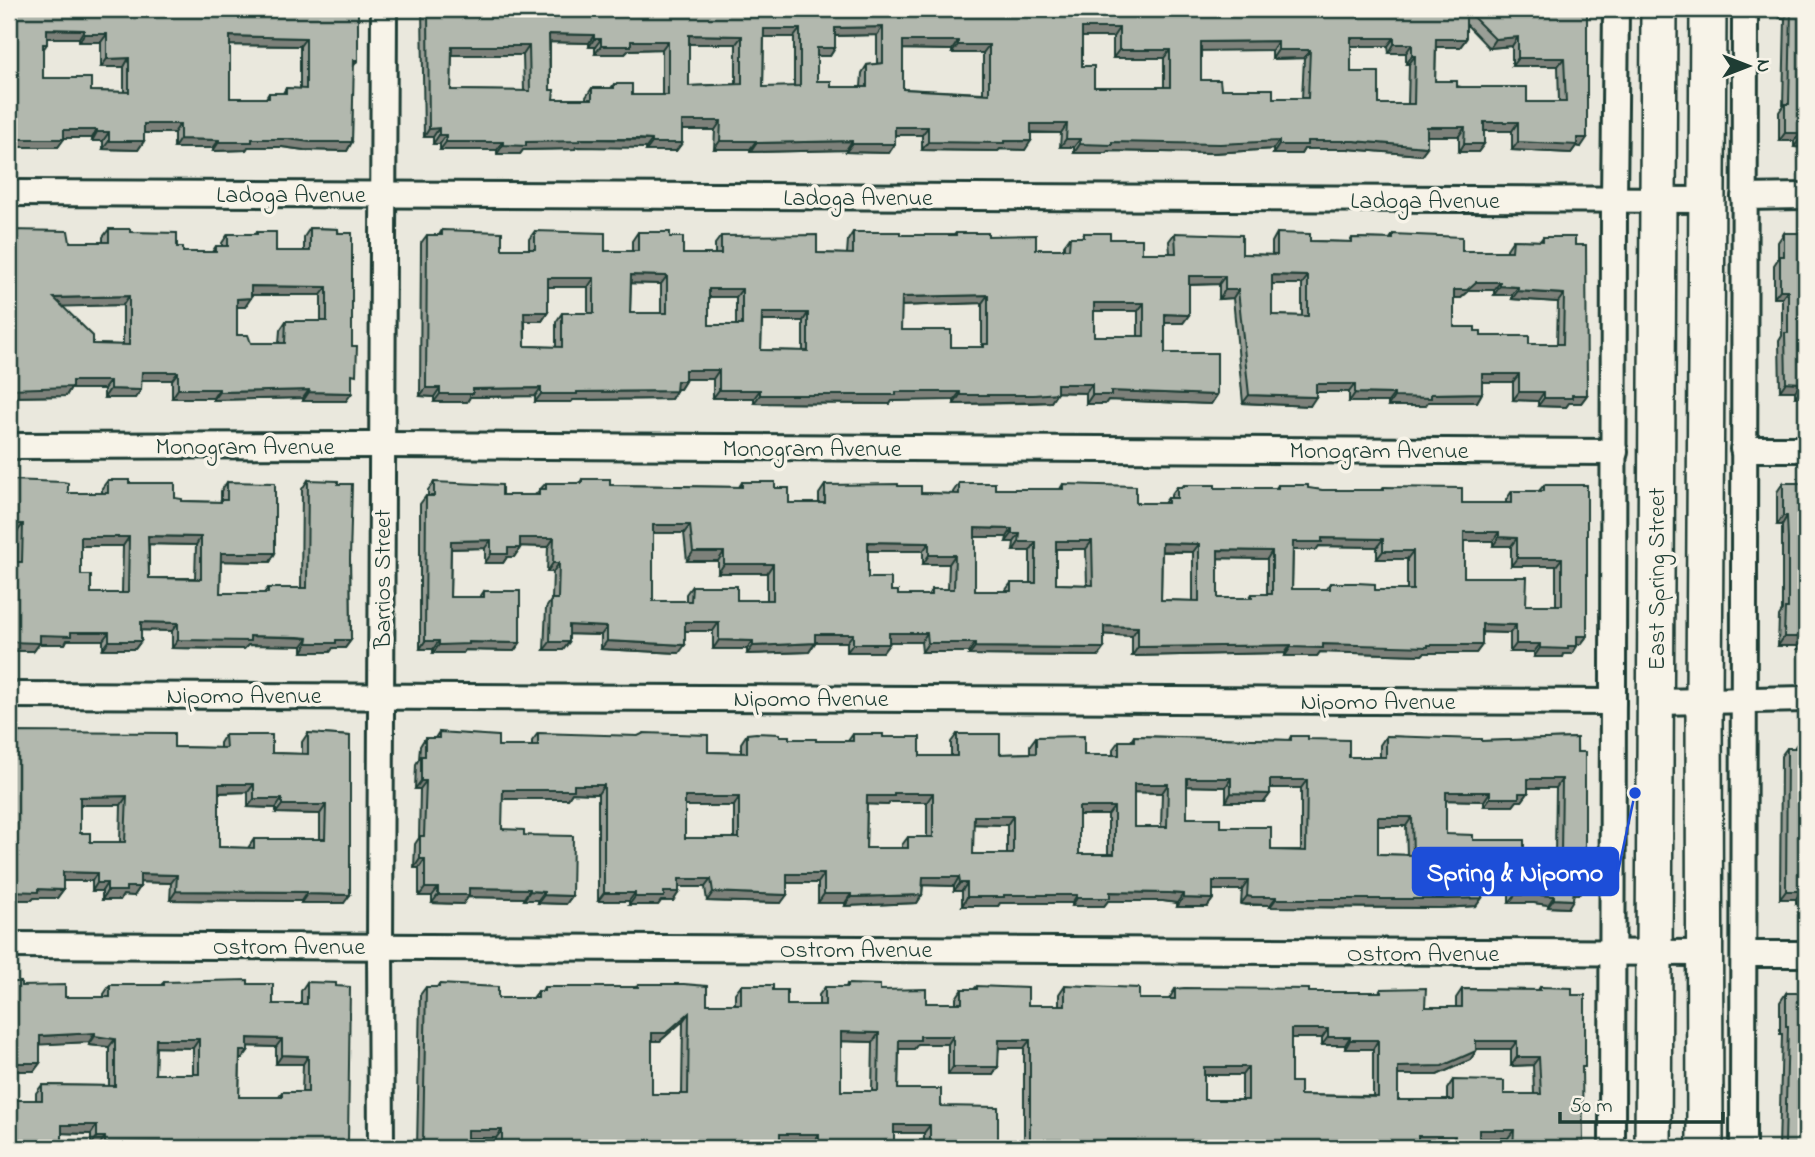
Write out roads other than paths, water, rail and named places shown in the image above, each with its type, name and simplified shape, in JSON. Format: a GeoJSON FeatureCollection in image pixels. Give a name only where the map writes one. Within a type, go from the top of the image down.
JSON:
{"type":"FeatureCollection","features":[{"type":"Feature","properties":{"kind":"main road","name":"East Spring Street"},"geometry":{"type":"LineString","coordinates":[[1653,1148],[1659,9]]}},
{"type":"Feature","properties":{"kind":"main road","name":"East Spring Street"},"geometry":{"type":"LineString","coordinates":[[1704,1148],[1708,9]]}},
{"type":"Feature","properties":{"kind":"street","name":"Barrios Street"},"geometry":{"type":"LineString","coordinates":[[381,1148],[384,9]]}},
{"type":"Feature","properties":{"kind":"street","name":"East Spring Street"},"geometry":{"type":"LineString","coordinates":[[1612,1148],[1616,9]]}},
{"type":"Feature","properties":{"kind":"street"},"geometry":{"type":"LineString","coordinates":[[1743,1148],[1745,9]]}},
{"type":"Feature","properties":{"kind":"street","name":"Ladoga Avenue"},"geometry":{"type":"LineString","coordinates":[[9,192],[1707,200]]}},
{"type":"Feature","properties":{"kind":"street"},"geometry":{"type":"LineString","coordinates":[[1744,197],[1806,196]]}},
{"type":"Feature","properties":{"kind":"street","name":"Monogram Avenue"},"geometry":{"type":"LineString","coordinates":[[9,446],[383,445],[1615,452]]}},
{"type":"Feature","properties":{"kind":"street"},"geometry":{"type":"LineString","coordinates":[[1743,449],[1806,449]]}},
{"type":"Feature","properties":{"kind":"street","name":"Nipomo Avenue"},"geometry":{"type":"LineString","coordinates":[[9,695],[1612,702]]}},
{"type":"Feature","properties":{"kind":"street"},"geometry":{"type":"LineString","coordinates":[[1657,702],[1806,699]]}},
{"type":"Feature","properties":{"kind":"street","name":"Ostrom Avenue"},"geometry":{"type":"LineString","coordinates":[[9,945],[1703,953]]}},
{"type":"Feature","properties":{"kind":"street"},"geometry":{"type":"LineString","coordinates":[[1744,954],[1806,954]]}},
{"type":"Feature","properties":{"kind":"place","name":"Spring & Nipomo"},"geometry":{"type":"Point","coordinates":[1635,793]}}]}
